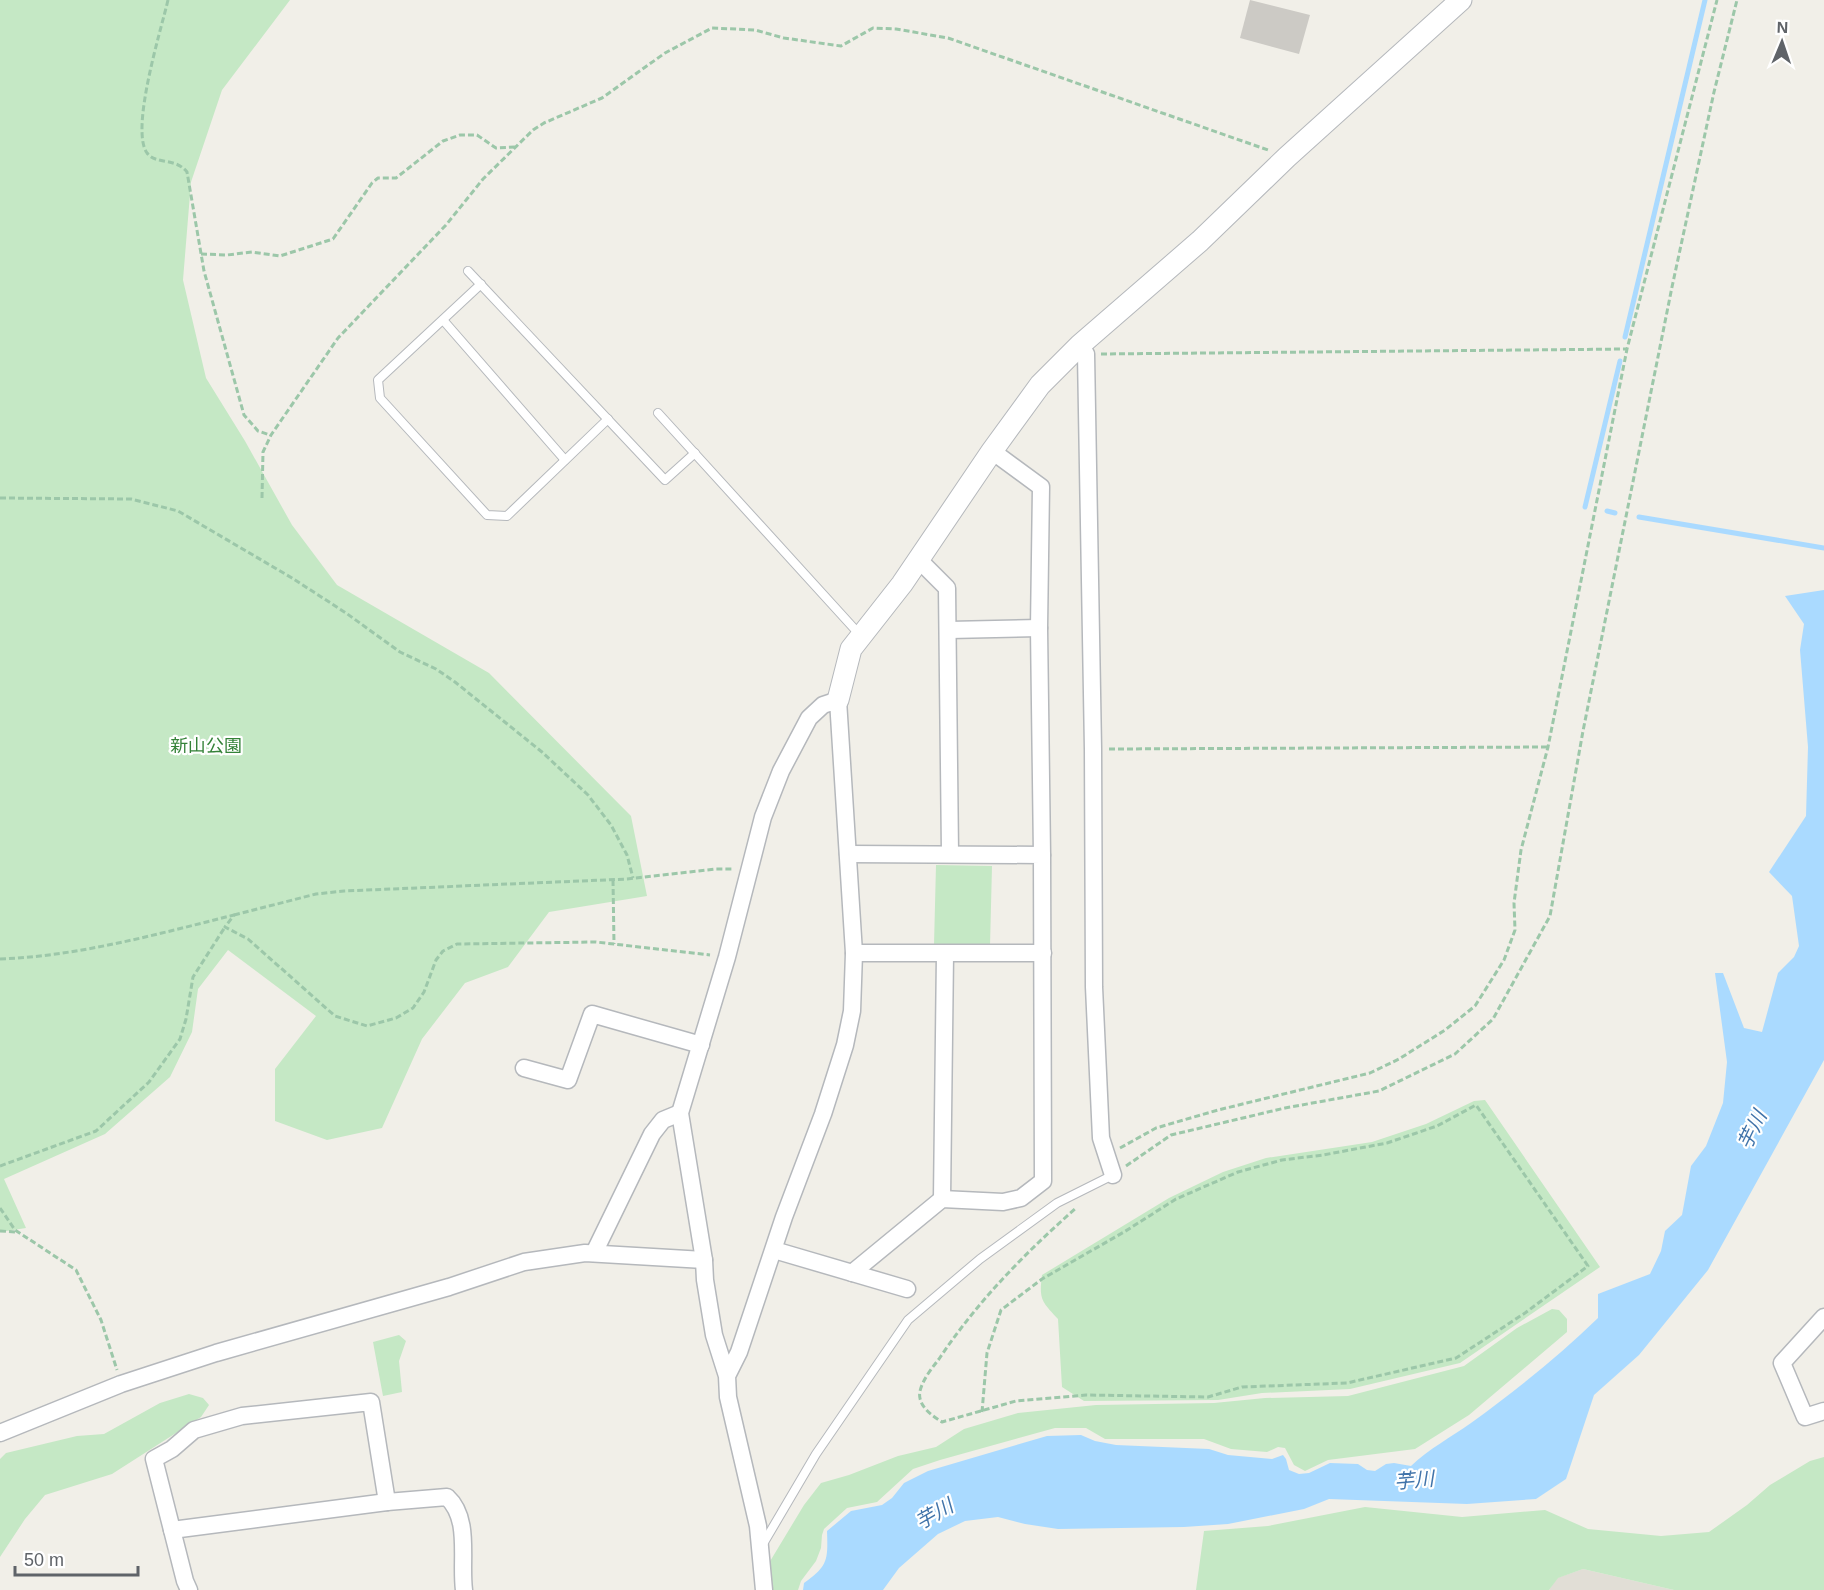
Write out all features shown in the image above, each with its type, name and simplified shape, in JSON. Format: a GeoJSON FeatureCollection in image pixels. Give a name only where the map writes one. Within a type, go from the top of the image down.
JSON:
{"type":"FeatureCollection","features":[{"type":"Feature","properties":{"kind":"street"},"geometry":{"type":"LineString","coordinates":[[727,1376],[739,1352],[784,1217],[823,1114],[845,1045],[852,1011],[854,953],[838,700],[851,649],[902,584],[992,451],[1041,386],[1083,350],[1287,157],[1461,0]]}},
{"type":"Feature","properties":{"kind":"street"},"geometry":{"type":"LineString","coordinates":[[1083,350],[1093,748],[1094,987],[1101,1137],[1113,1175]]}},
{"type":"Feature","properties":{"kind":"street"},"geometry":{"type":"LineString","coordinates":[[852,1273],[942,1199],[1003,1202],[1021,1198],[1042,1181],[1043,953],[1039,628],[1041,487],[992,451]]}},
{"type":"Feature","properties":{"kind":"street"},"geometry":{"type":"LineString","coordinates":[[918,559],[947,588],[950,853]]}},
{"type":"Feature","properties":{"kind":"street"},"geometry":{"type":"LineString","coordinates":[[949,630],[1039,628]]}},
{"type":"Feature","properties":{"kind":"street"},"geometry":{"type":"LineString","coordinates":[[764,1590],[758,1526],[728,1397],[727,1376],[714,1335],[680,1113],[727,957],[764,817],[781,771],[809,718],[823,705],[838,700]]}},
{"type":"Feature","properties":{"kind":"street"},"geometry":{"type":"LineString","coordinates":[[848,854],[1042,855]]}},
{"type":"Feature","properties":{"kind":"street"},"geometry":{"type":"LineString","coordinates":[[854,953],[1043,953]]}},
{"type":"Feature","properties":{"kind":"street"},"geometry":{"type":"LineString","coordinates":[[942,1199],[945,954]]}},
{"type":"Feature","properties":{"kind":"street"},"geometry":{"type":"LineString","coordinates":[[524,1068],[568,1080],[592,1014],[701,1045]]}},
{"type":"Feature","properties":{"kind":"street"},"geometry":{"type":"LineString","coordinates":[[594,1253],[652,1134],[663,1120],[680,1113]]}},
{"type":"Feature","properties":{"kind":"street"},"geometry":{"type":"LineString","coordinates":[[774,1250],[907,1289]]}},
{"type":"Feature","properties":{"kind":"street"},"geometry":{"type":"LineString","coordinates":[[0,1433],[121,1384],[216,1353],[449,1287],[525,1262],[594,1253],[704,1260]]}},
{"type":"Feature","properties":{"kind":"street"},"geometry":{"type":"LineString","coordinates":[[1824,1317],[1782,1364],[1805,1417],[1824,1411]]}},
{"type":"Feature","properties":{"kind":"street"},"geometry":{"type":"LineString","coordinates":[[189,1590],[154,1459],[172,1449],[194,1430],[242,1416],[371,1402],[387,1502]]}},
{"type":"Feature","properties":{"kind":"street"},"geometry":{"type":"LineString","coordinates":[[172,1530],[387,1502],[447,1497],[455,1505],[462,1527],[464,1590]]}},
{"type":"Feature","properties":{"kind":"lane"},"geometry":{"type":"LineString","coordinates":[[468,271],[665,480],[695,453]]}},
{"type":"Feature","properties":{"kind":"lane"},"geometry":{"type":"LineString","coordinates":[[481,285],[378,380],[380,398],[487,515],[507,516],[608,419]]}},
{"type":"Feature","properties":{"kind":"lane"},"geometry":{"type":"LineString","coordinates":[[443,320],[566,460]]}},
{"type":"Feature","properties":{"kind":"lane"},"geometry":{"type":"LineString","coordinates":[[658,413],[861,635]]}},
{"type":"Feature","properties":{"kind":"lane"},"geometry":{"type":"LineString","coordinates":[[760,1550],[816,1454],[909,1320],[980,1259],[1058,1203],[1113,1175]]}},
{"type":"Feature","properties":{"kind":"path"},"geometry":{"type":"LineString","coordinates":[[168,0],[143,108],[142,137],[146,152],[153,159],[170,161],[182,166],[187,172],[201,254],[244,415],[258,431],[271,435]]}},
{"type":"Feature","properties":{"kind":"path"},"geometry":{"type":"LineString","coordinates":[[1113,1175],[1120,1148],[1156,1128],[1228,1107],[1370,1073],[1399,1059],[1446,1030],[1475,1006],[1504,960],[1515,930],[1514,903],[1521,850],[1548,747],[1627,349],[1717,0]]}},
{"type":"Feature","properties":{"kind":"path"},"geometry":{"type":"LineString","coordinates":[[1113,1175],[1171,1135],[1285,1108],[1379,1091],[1455,1054],[1493,1019],[1550,916],[1583,731],[1672,287],[1714,92],[1737,0]]}},
{"type":"Feature","properties":{"kind":"path"},"geometry":{"type":"LineString","coordinates":[[262,498],[263,452],[271,435],[338,338],[446,225],[483,179],[544,123],[602,98],[665,52],[712,28],[755,30],[784,38],[841,46],[873,28],[896,28],[948,38],[1287,157]]}},
{"type":"Feature","properties":{"kind":"path"},"geometry":{"type":"LineString","coordinates":[[201,254],[227,255],[252,252],[280,255],[333,239],[372,183],[378,178],[396,178],[443,141],[460,135],[477,135],[496,148],[516,147]]}},
{"type":"Feature","properties":{"kind":"path"},"geometry":{"type":"LineString","coordinates":[[1083,350],[1627,349]]}},
{"type":"Feature","properties":{"kind":"path"},"geometry":{"type":"LineString","coordinates":[[0,498],[131,499],[178,511],[292,578],[400,652],[436,669],[455,682],[542,752],[588,795],[611,825],[627,855],[633,878]]}},
{"type":"Feature","properties":{"kind":"path"},"geometry":{"type":"LineString","coordinates":[[1093,748],[1548,747]]}},
{"type":"Feature","properties":{"kind":"path"},"geometry":{"type":"LineString","coordinates":[[0,959],[65,952],[132,940],[316,894],[633,878],[732,868],[750,872]]}},
{"type":"Feature","properties":{"kind":"path"},"geometry":{"type":"LineString","coordinates":[[613,879],[614,944]]}},
{"type":"Feature","properties":{"kind":"path"},"geometry":{"type":"LineString","coordinates":[[0,1166],[96,1131],[149,1082],[180,1039],[193,977],[234,915]]}},
{"type":"Feature","properties":{"kind":"path"},"geometry":{"type":"LineString","coordinates":[[225,927],[248,939],[335,1016],[367,1026],[396,1018],[413,1008],[424,992],[436,960],[443,951],[457,944],[596,942],[727,957]]}},
{"type":"Feature","properties":{"kind":"path"},"geometry":{"type":"LineString","coordinates":[[982,1412],[987,1353],[1001,1310],[1042,1279],[1176,1199],[1238,1172],[1282,1160],[1387,1143],[1437,1126],[1476,1105],[1588,1266],[1525,1313],[1456,1358],[1347,1383],[1242,1387],[1208,1397],[1074,1396],[1016,1401],[982,1412],[942,1422],[932,1416],[920,1403],[920,1392],[926,1378],[954,1336],[999,1281],[1079,1205]]}},
{"type":"Feature","properties":{"kind":"path"},"geometry":{"type":"LineString","coordinates":[[0,1208],[17,1232],[76,1270],[100,1320],[121,1384]]}},
{"type":"Feature","properties":{"kind":"path"},"geometry":{"type":"LineString","coordinates":[[0,1231],[17,1232]]}},
{"type":"Feature","properties":{"kind":"shaded area"},"geometry":{"type":"Polygon","coordinates":[[[1583,1569],[1674,1590],[1549,1590],[1557,1578],[1583,1569]]]}},
{"type":"Feature","properties":{"kind":"green space","name":"新山公園"},"geometry":{"type":"Polygon","coordinates":[[[0,0],[290,0],[222,90],[191,182],[183,280],[206,378],[245,441],[292,525],[337,585],[489,673],[631,816],[647,896],[549,912],[508,967],[465,983],[422,1039],[382,1128],[327,1140],[275,1121],[275,1069],[316,1016],[228,950],[198,989],[192,1032],[170,1077],[105,1134],[4,1179],[26,1228],[0,1232],[0,0]]]}},
{"type":"Feature","properties":{"kind":"green space"},"geometry":{"type":"Polygon","coordinates":[[[936,865],[992,866],[990,946],[934,945],[936,865]]]}},
{"type":"Feature","properties":{"kind":"green space"},"geometry":{"type":"Polygon","coordinates":[[[1485,1100],[1600,1267],[1460,1363],[1350,1389],[1262,1393],[1218,1400],[1084,1401],[1062,1387],[1058,1319],[1048,1308],[1041,1295],[1042,1275],[1169,1198],[1223,1172],[1266,1158],[1372,1142],[1426,1124],[1474,1101],[1485,1100]]]}},
{"type":"Feature","properties":{"kind":"green space"},"geometry":{"type":"Polygon","coordinates":[[[1552,1309],[1559,1310],[1567,1319],[1567,1332],[1469,1415],[1415,1449],[1328,1460],[1305,1471],[1294,1465],[1285,1448],[1278,1447],[1267,1452],[1231,1449],[1204,1439],[1105,1439],[1086,1428],[1055,1428],[913,1469],[877,1502],[847,1508],[824,1529],[816,1561],[801,1581],[798,1590],[770,1590],[769,1563],[804,1505],[821,1483],[898,1456],[936,1447],[964,1429],[1018,1413],[1096,1405],[1214,1403],[1265,1398],[1348,1396],[1464,1366],[1517,1328],[1552,1309]]]}},
{"type":"Feature","properties":{"kind":"green space"},"geometry":{"type":"Polygon","coordinates":[[[399,1335],[406,1341],[399,1361],[402,1392],[383,1396],[373,1342],[399,1335]]]}},
{"type":"Feature","properties":{"kind":"green space"},"geometry":{"type":"Polygon","coordinates":[[[189,1394],[203,1398],[209,1405],[201,1417],[112,1474],[45,1495],[25,1519],[0,1557],[0,1459],[6,1453],[77,1436],[104,1434],[160,1403],[189,1394]]]}},
{"type":"Feature","properties":{"kind":"green space"},"geometry":{"type":"Polygon","coordinates":[[[1824,1457],[1824,1590],[1674,1590],[1583,1569],[1558,1578],[1549,1590],[1196,1590],[1204,1531],[1268,1526],[1365,1507],[1462,1517],[1545,1510],[1588,1529],[1661,1536],[1709,1532],[1747,1505],[1770,1485],[1810,1461],[1824,1457]]]}},
{"type":"Feature","properties":{"kind":"water","name":"芋川"},"geometry":{"type":"Polygon","coordinates":[[[1824,590],[1824,1060],[1708,1270],[1639,1355],[1594,1395],[1566,1479],[1536,1499],[1467,1504],[1329,1499],[1304,1509],[1228,1524],[1058,1529],[998,1517],[965,1521],[938,1534],[899,1568],[883,1590],[803,1590],[804,1583],[818,1572],[825,1562],[827,1531],[851,1511],[882,1505],[892,1498],[904,1483],[928,1471],[1047,1436],[1081,1435],[1095,1441],[1116,1445],[1209,1449],[1228,1455],[1272,1459],[1283,1455],[1289,1470],[1299,1474],[1309,1473],[1330,1463],[1358,1464],[1367,1470],[1375,1471],[1386,1464],[1411,1466],[1504,1398],[1583,1332],[1598,1318],[1598,1294],[1650,1274],[1661,1251],[1665,1231],[1682,1215],[1691,1166],[1706,1146],[1723,1103],[1727,1062],[1715,973],[1723,973],[1744,1028],[1762,1032],[1778,973],[1794,957],[1799,946],[1792,896],[1769,872],[1806,816],[1808,747],[1800,650],[1804,624],[1785,596],[1824,590]]]}},
{"type":"Feature","properties":{"kind":"building"},"geometry":{"type":"Polygon","coordinates":[[[1250,0],[1310,15],[1299,54],[1240,38],[1250,0]]]}},
{"type":"Feature","properties":{"kind":"waterway"},"geometry":{"type":"LineString","coordinates":[[1625,337],[1705,0]]}},
{"type":"Feature","properties":{"kind":"waterway"},"geometry":{"type":"LineString","coordinates":[[1585,507],[1620,361]]}},
{"type":"Feature","properties":{"kind":"waterway"},"geometry":{"type":"LineString","coordinates":[[1607,511],[1615,513]]}},
{"type":"Feature","properties":{"kind":"waterway"},"geometry":{"type":"LineString","coordinates":[[1639,517],[1824,548]]}}]}
